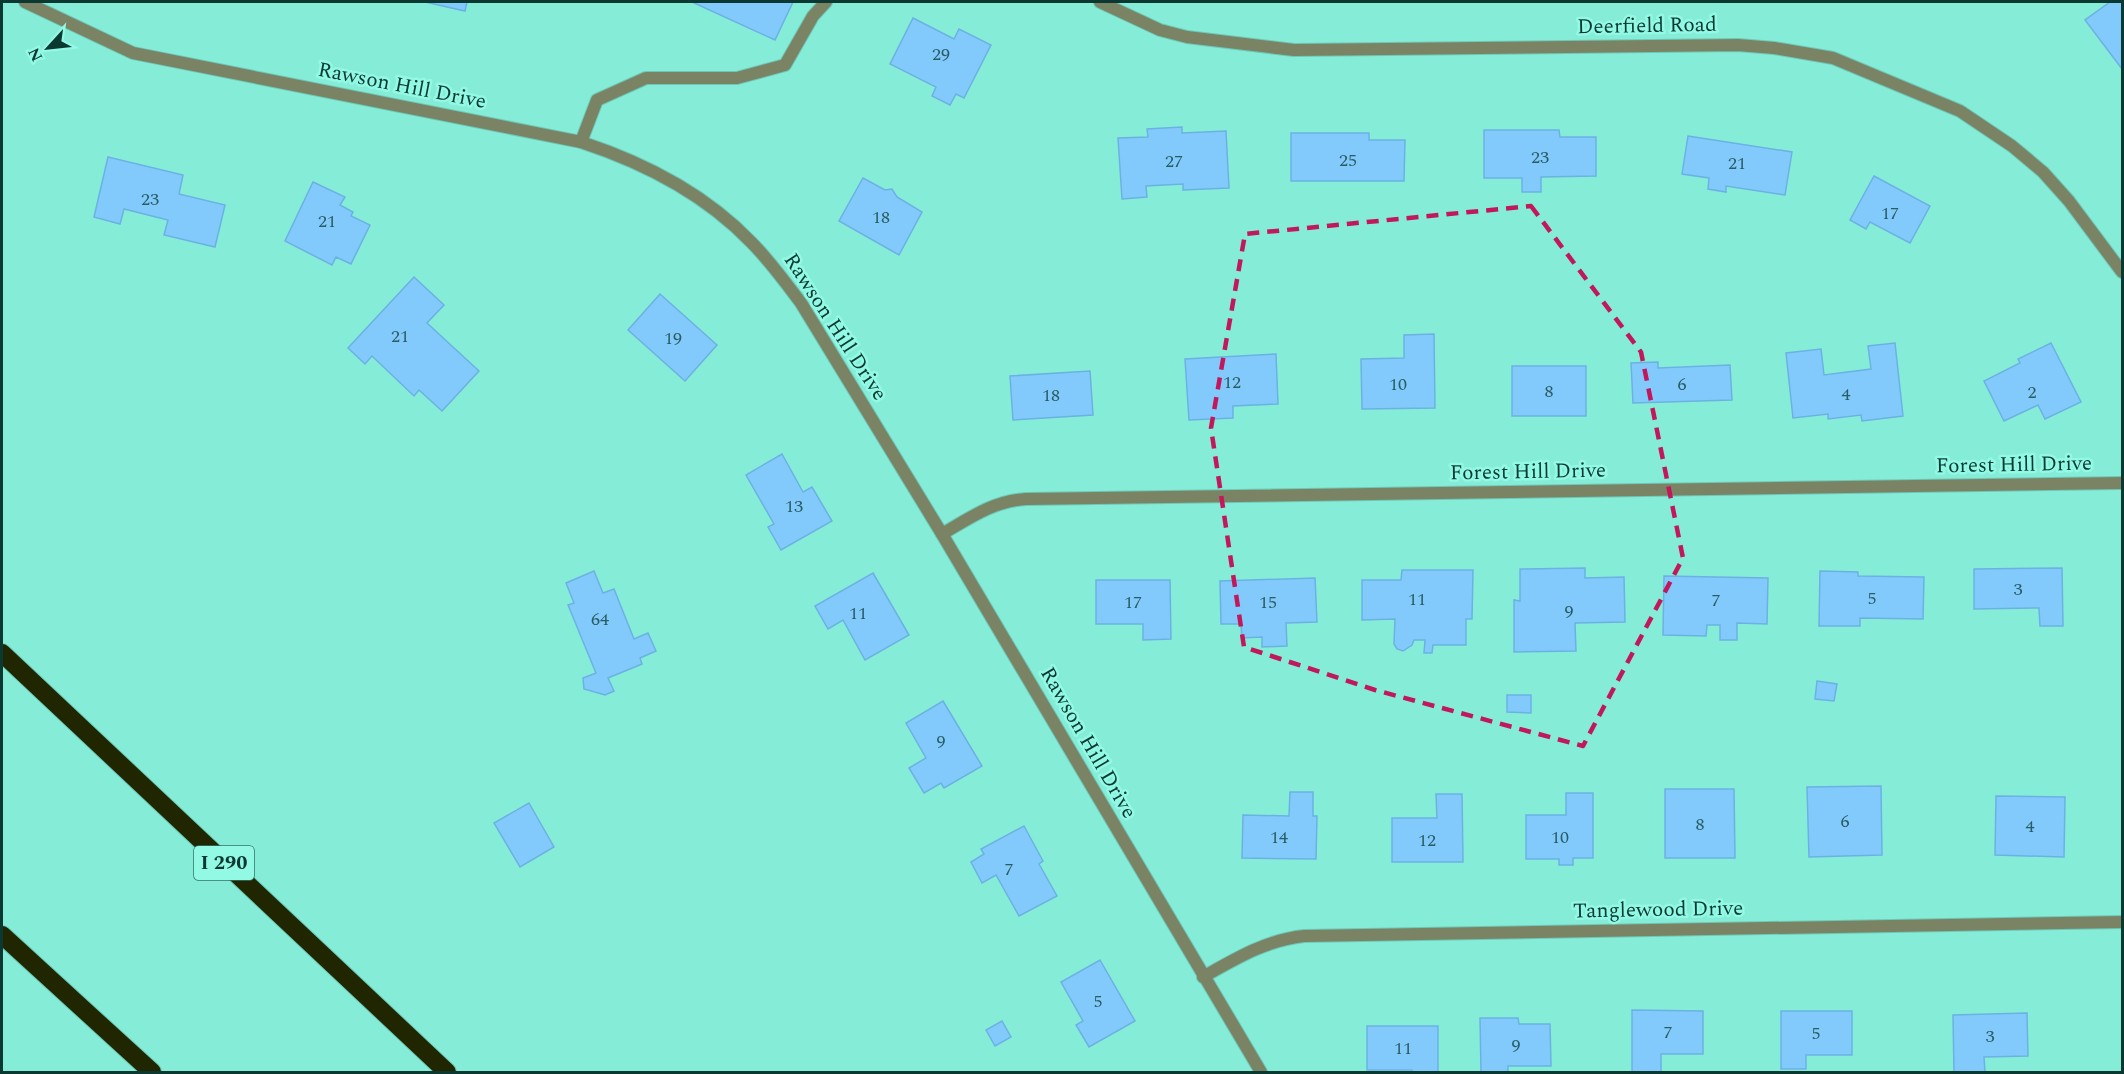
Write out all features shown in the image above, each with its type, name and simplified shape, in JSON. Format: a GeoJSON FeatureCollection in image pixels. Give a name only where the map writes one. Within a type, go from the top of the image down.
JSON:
{"type":"FeatureCollection","features":[{"type":"Feature","properties":{"kind":"highway","name":"I 290"},"geometry":{"type":"LineString","coordinates":[[2,653],[447,1072]]}},
{"type":"Feature","properties":{"kind":"highway"},"geometry":{"type":"LineString","coordinates":[[2,935],[152,1072]]}},
{"type":"Feature","properties":{"kind":"street","name":"Rawson Hill Drive"},"geometry":{"type":"LineString","coordinates":[[25,2],[133,53],[581,142],[619,155],[672,181],[722,214],[751,241],[801,303],[942,534],[1261,1072]]}},
{"type":"Feature","properties":{"kind":"street"},"geometry":{"type":"LineString","coordinates":[[581,142],[597,100],[645,78],[737,78],[785,65],[813,16],[826,2]]}},
{"type":"Feature","properties":{"kind":"street","name":"Deerfield Road"},"geometry":{"type":"LineString","coordinates":[[1100,2],[1153,27],[1186,37],[1294,50],[1738,45],[1814,53],[1833,58],[1946,103],[2012,146],[2062,192],[2122,272]]}},
{"type":"Feature","properties":{"kind":"street","name":"Forest Hill Drive"},"geometry":{"type":"LineString","coordinates":[[942,534],[995,504],[1026,499],[2122,483]]}},
{"type":"Feature","properties":{"kind":"street","name":"Tanglewood Drive"},"geometry":{"type":"LineString","coordinates":[[1203,977],[1252,949],[1288,937],[1304,936],[2122,922]]}},
{"type":"Feature","properties":{"kind":"highlighted area"},"geometry":{"type":"Polygon","coordinates":[[[1531,206],[1641,352],[1683,558],[1583,746],[1375,690],[1244,647],[1211,428],[1245,234],[1531,206]]]}},
{"type":"Feature","properties":{"kind":"building"},"geometry":{"type":"Polygon","coordinates":[[[425,2],[467,2],[465,11],[425,2]]]}},
{"type":"Feature","properties":{"kind":"building"},"geometry":{"type":"Polygon","coordinates":[[[692,2],[793,2],[775,40],[692,2]]]}},
{"type":"Feature","properties":{"kind":"building"},"geometry":{"type":"Polygon","coordinates":[[[2110,2],[2122,2],[2122,69],[2085,20],[2110,2]]]}},
{"type":"Feature","properties":{"kind":"building"},"geometry":{"type":"Polygon","coordinates":[[[913,18],[954,39],[959,29],[991,45],[964,98],[956,94],[950,105],[932,96],[936,87],[890,64],[913,18]]]}},
{"type":"Feature","properties":{"kind":"building"},"geometry":{"type":"Polygon","coordinates":[[[1182,127],[1182,133],[1226,131],[1229,188],[1183,190],[1183,184],[1146,186],[1147,197],[1122,199],[1118,138],[1148,137],[1147,129],[1182,127]]]}},
{"type":"Feature","properties":{"kind":"building"},"geometry":{"type":"Polygon","coordinates":[[[1484,130],[1559,130],[1560,137],[1596,137],[1596,176],[1541,177],[1541,192],[1522,192],[1522,178],[1484,178],[1484,130]]]}},
{"type":"Feature","properties":{"kind":"building"},"geometry":{"type":"Polygon","coordinates":[[[1291,133],[1369,133],[1369,140],[1405,140],[1404,181],[1291,181],[1291,133]]]}},
{"type":"Feature","properties":{"kind":"building"},"geometry":{"type":"Polygon","coordinates":[[[1688,136],[1792,152],[1785,195],[1726,186],[1726,192],[1708,189],[1709,178],[1682,174],[1688,136]]]}},
{"type":"Feature","properties":{"kind":"building"},"geometry":{"type":"Polygon","coordinates":[[[108,157],[183,175],[179,194],[225,205],[215,247],[164,235],[168,220],[124,209],[120,224],[94,217],[108,157]]]}},
{"type":"Feature","properties":{"kind":"building"},"geometry":{"type":"Polygon","coordinates":[[[1874,176],[1930,206],[1910,243],[1870,222],[1866,229],[1850,220],[1874,176]]]}},
{"type":"Feature","properties":{"kind":"building"},"geometry":{"type":"Polygon","coordinates":[[[863,178],[885,190],[892,189],[897,197],[922,212],[899,255],[839,221],[863,178]]]}},
{"type":"Feature","properties":{"kind":"building"},"geometry":{"type":"Polygon","coordinates":[[[313,182],[345,197],[340,205],[353,212],[351,216],[370,225],[351,264],[336,257],[332,265],[285,241],[313,182]]]}},
{"type":"Feature","properties":{"kind":"building"},"geometry":{"type":"Polygon","coordinates":[[[414,277],[444,305],[427,323],[479,371],[442,411],[419,390],[414,396],[372,356],[365,364],[348,348],[414,277]]]}},
{"type":"Feature","properties":{"kind":"building"},"geometry":{"type":"Polygon","coordinates":[[[660,294],[717,345],[685,381],[628,330],[660,294]]]}},
{"type":"Feature","properties":{"kind":"building"},"geometry":{"type":"Polygon","coordinates":[[[1434,334],[1435,408],[1362,409],[1361,359],[1404,358],[1404,335],[1434,334]]]}},
{"type":"Feature","properties":{"kind":"building"},"geometry":{"type":"Polygon","coordinates":[[[1895,343],[1903,416],[1862,421],[1861,415],[1828,419],[1828,414],[1793,418],[1786,353],[1821,349],[1824,375],[1871,369],[1868,346],[1895,343]]]}},
{"type":"Feature","properties":{"kind":"building"},"geometry":{"type":"Polygon","coordinates":[[[2051,343],[2081,402],[2045,419],[2038,405],[2004,421],[1984,381],[2020,363],[2018,359],[2051,343]]]}},
{"type":"Feature","properties":{"kind":"building"},"geometry":{"type":"Polygon","coordinates":[[[1276,354],[1278,404],[1233,406],[1233,418],[1189,420],[1185,359],[1276,354]]]}},
{"type":"Feature","properties":{"kind":"building"},"geometry":{"type":"Polygon","coordinates":[[[1658,362],[1658,368],[1730,365],[1732,400],[1633,403],[1631,363],[1658,362]]]}},
{"type":"Feature","properties":{"kind":"building"},"geometry":{"type":"Polygon","coordinates":[[[1512,366],[1586,366],[1586,416],[1512,416],[1512,366]]]}},
{"type":"Feature","properties":{"kind":"building"},"geometry":{"type":"Polygon","coordinates":[[[1090,371],[1093,415],[1013,420],[1010,376],[1090,371]]]}},
{"type":"Feature","properties":{"kind":"building"},"geometry":{"type":"Polygon","coordinates":[[[782,454],[803,492],[812,487],[832,521],[781,550],[768,527],[774,524],[746,475],[782,454]]]}},
{"type":"Feature","properties":{"kind":"building"},"geometry":{"type":"Polygon","coordinates":[[[1585,568],[1585,578],[1624,577],[1625,622],[1575,623],[1576,651],[1514,652],[1514,600],[1520,601],[1520,569],[1585,568]]]}},
{"type":"Feature","properties":{"kind":"building"},"geometry":{"type":"Polygon","coordinates":[[[2062,568],[2063,626],[2040,626],[2039,608],[1974,609],[1974,569],[2062,568]]]}},
{"type":"Feature","properties":{"kind":"building"},"geometry":{"type":"Polygon","coordinates":[[[1402,570],[1473,570],[1472,619],[1466,619],[1466,645],[1433,645],[1432,653],[1424,653],[1425,640],[1414,640],[1412,645],[1403,651],[1397,649],[1394,644],[1395,619],[1362,620],[1362,580],[1401,580],[1402,570]]]}},
{"type":"Feature","properties":{"kind":"building"},"geometry":{"type":"Polygon","coordinates":[[[594,571],[603,593],[614,589],[634,639],[648,633],[656,651],[640,658],[642,664],[608,678],[614,691],[605,695],[584,689],[583,678],[596,673],[568,605],[574,603],[566,583],[594,571]]]}},
{"type":"Feature","properties":{"kind":"building"},"geometry":{"type":"Polygon","coordinates":[[[1820,571],[1858,572],[1858,576],[1924,577],[1923,619],[1860,618],[1860,626],[1819,626],[1820,571]]]}},
{"type":"Feature","properties":{"kind":"building"},"geometry":{"type":"Polygon","coordinates":[[[873,573],[909,635],[865,660],[843,620],[828,629],[815,606],[873,573]]]}},
{"type":"Feature","properties":{"kind":"building"},"geometry":{"type":"Polygon","coordinates":[[[1664,576],[1768,578],[1767,624],[1737,623],[1737,640],[1720,640],[1720,625],[1707,625],[1706,636],[1663,635],[1664,576]]]}},
{"type":"Feature","properties":{"kind":"building"},"geometry":{"type":"Polygon","coordinates":[[[1315,578],[1317,622],[1286,623],[1287,646],[1262,647],[1262,637],[1242,638],[1241,624],[1221,624],[1220,581],[1315,578]]]}},
{"type":"Feature","properties":{"kind":"building"},"geometry":{"type":"Polygon","coordinates":[[[1096,580],[1170,580],[1171,639],[1143,640],[1143,624],[1096,624],[1096,580]]]}},
{"type":"Feature","properties":{"kind":"building"},"geometry":{"type":"Polygon","coordinates":[[[1817,681],[1837,684],[1834,701],[1815,699],[1817,681]]]}},
{"type":"Feature","properties":{"kind":"building"},"geometry":{"type":"Polygon","coordinates":[[[1507,695],[1531,695],[1531,713],[1507,712],[1507,695]]]}},
{"type":"Feature","properties":{"kind":"building"},"geometry":{"type":"Polygon","coordinates":[[[943,701],[982,766],[944,788],[941,783],[924,793],[909,768],[926,758],[906,723],[943,701]]]}},
{"type":"Feature","properties":{"kind":"building"},"geometry":{"type":"Polygon","coordinates":[[[1881,786],[1882,855],[1809,857],[1807,787],[1881,786]]]}},
{"type":"Feature","properties":{"kind":"building"},"geometry":{"type":"Polygon","coordinates":[[[1665,789],[1734,789],[1735,858],[1665,858],[1665,789]]]}},
{"type":"Feature","properties":{"kind":"building"},"geometry":{"type":"Polygon","coordinates":[[[1290,792],[1313,792],[1313,816],[1317,816],[1316,859],[1242,858],[1243,815],[1289,816],[1290,792]]]}},
{"type":"Feature","properties":{"kind":"building"},"geometry":{"type":"Polygon","coordinates":[[[1566,793],[1593,793],[1593,858],[1573,858],[1573,865],[1559,865],[1559,859],[1526,859],[1526,815],[1566,815],[1566,793]]]}},
{"type":"Feature","properties":{"kind":"building"},"geometry":{"type":"Polygon","coordinates":[[[1436,794],[1462,794],[1463,862],[1392,862],[1392,818],[1437,818],[1436,794]]]}},
{"type":"Feature","properties":{"kind":"building"},"geometry":{"type":"Polygon","coordinates":[[[1996,796],[2065,797],[2064,857],[1995,855],[1996,796]]]}},
{"type":"Feature","properties":{"kind":"building"},"geometry":{"type":"Polygon","coordinates":[[[529,803],[554,847],[520,867],[494,823],[529,803]]]}},
{"type":"Feature","properties":{"kind":"building"},"geometry":{"type":"Polygon","coordinates":[[[1024,826],[1043,861],[1039,864],[1057,896],[1019,916],[996,875],[982,883],[971,862],[984,854],[981,849],[1024,826]]]}},
{"type":"Feature","properties":{"kind":"building"},"geometry":{"type":"Polygon","coordinates":[[[1100,960],[1135,1021],[1089,1047],[1076,1025],[1083,1021],[1061,982],[1100,960]]]}},
{"type":"Feature","properties":{"kind":"building"},"geometry":{"type":"Polygon","coordinates":[[[1632,1010],[1703,1011],[1703,1054],[1661,1054],[1661,1072],[1632,1072],[1632,1010]]]}},
{"type":"Feature","properties":{"kind":"building"},"geometry":{"type":"Polygon","coordinates":[[[1781,1011],[1852,1011],[1852,1055],[1806,1055],[1806,1069],[1781,1069],[1781,1011]]]}},
{"type":"Feature","properties":{"kind":"building"},"geometry":{"type":"Polygon","coordinates":[[[2027,1013],[2028,1056],[1984,1057],[1985,1072],[1954,1072],[1953,1015],[2027,1013]]]}},
{"type":"Feature","properties":{"kind":"building"},"geometry":{"type":"Polygon","coordinates":[[[1480,1018],[1518,1018],[1519,1024],[1550,1024],[1551,1066],[1508,1066],[1508,1072],[1481,1072],[1480,1018]]]}},
{"type":"Feature","properties":{"kind":"building"},"geometry":{"type":"Polygon","coordinates":[[[1002,1021],[1011,1037],[995,1046],[986,1030],[1002,1021]]]}},
{"type":"Feature","properties":{"kind":"building"},"geometry":{"type":"Polygon","coordinates":[[[1367,1026],[1438,1026],[1438,1072],[1367,1070],[1367,1026]]]}}]}
